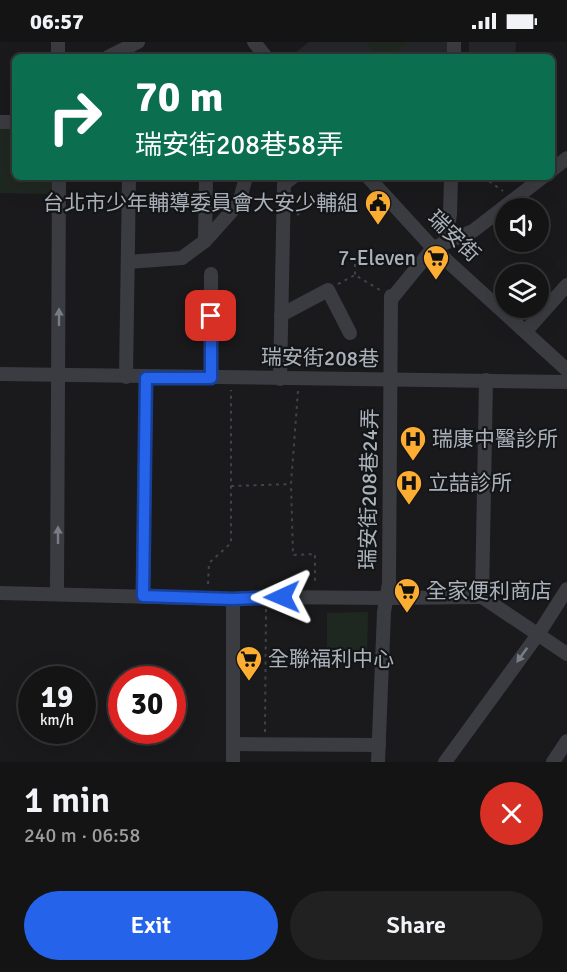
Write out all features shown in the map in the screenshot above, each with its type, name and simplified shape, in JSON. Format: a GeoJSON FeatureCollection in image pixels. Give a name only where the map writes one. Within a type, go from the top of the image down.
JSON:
{"type":"FeatureCollection","features":[{"type":"Feature","properties":{"kind":"street"},"geometry":{"type":"LineString","coordinates":[[254,42],[264,54]]}},
{"type":"Feature","properties":{"kind":"street"},"geometry":{"type":"LineString","coordinates":[[116,54],[133,48]]}},
{"type":"Feature","properties":{"kind":"street"},"geometry":{"type":"LineString","coordinates":[[555,168],[567,158]]}},
{"type":"Feature","properties":{"kind":"street"},"geometry":{"type":"LineString","coordinates":[[57,594],[59,180]]}},
{"type":"Feature","properties":{"kind":"street"},"geometry":{"type":"LineString","coordinates":[[126,377],[129,180]]}},
{"type":"Feature","properties":{"kind":"street"},"geometry":{"type":"LineString","coordinates":[[205,241],[206,180]]}},
{"type":"Feature","properties":{"kind":"street"},"geometry":{"type":"LineString","coordinates":[[128,262],[182,258],[205,241],[239,203],[245,180]]}},
{"type":"Feature","properties":{"kind":"street"},"geometry":{"type":"LineString","coordinates":[[280,379],[282,225],[284,184],[289,180]]}},
{"type":"Feature","properties":{"kind":"street","name":"瑞安街"},"geometry":{"type":"LineString","coordinates":[[371,180],[433,248],[567,370]]}},
{"type":"Feature","properties":{"kind":"street"},"geometry":{"type":"LineString","coordinates":[[446,242],[451,180]]}},
{"type":"Feature","properties":{"kind":"street"},"geometry":{"type":"LineString","coordinates":[[517,198],[539,180]]}},
{"type":"Feature","properties":{"kind":"street"},"geometry":{"type":"LineString","coordinates":[[392,297],[433,248],[473,231],[495,215]]}},
{"type":"Feature","properties":{"kind":"street"},"geometry":{"type":"LineString","coordinates":[[211,274],[211,378]]}},
{"type":"Feature","properties":{"kind":"street"},"geometry":{"type":"LineString","coordinates":[[526,331],[567,285]]}},
{"type":"Feature","properties":{"kind":"street"},"geometry":{"type":"LineString","coordinates":[[281,315],[328,290],[350,333]]}},
{"type":"Feature","properties":{"kind":"street","name":"瑞安街208巷24弄"},"geometry":{"type":"LineString","coordinates":[[378,762],[384,612],[388,598],[392,297]]}},
{"type":"Feature","properties":{"kind":"street","name":"瑞安街208巷"},"geometry":{"type":"LineString","coordinates":[[0,374],[146,378],[567,382]]}},
{"type":"Feature","properties":{"kind":"street"},"geometry":{"type":"LineString","coordinates":[[143,596],[146,378]]}},
{"type":"Feature","properties":{"kind":"street"},"geometry":{"type":"LineString","coordinates":[[482,597],[486,380]]}},
{"type":"Feature","properties":{"kind":"street"},"geometry":{"type":"LineString","coordinates":[[445,762],[567,590]]}},
{"type":"Feature","properties":{"kind":"street"},"geometry":{"type":"LineString","coordinates":[[0,592],[233,599],[482,597],[567,654]]}},
{"type":"Feature","properties":{"kind":"street"},"geometry":{"type":"LineString","coordinates":[[233,599],[233,762]]}},
{"type":"Feature","properties":{"kind":"street"},"geometry":{"type":"LineString","coordinates":[[553,762],[567,741]]}},
{"type":"Feature","properties":{"kind":"street"},"geometry":{"type":"LineString","coordinates":[[233,744],[379,745]]}},
{"type":"Feature","properties":{"kind":"path"},"geometry":{"type":"LineString","coordinates":[[487,180],[512,198]]}},
{"type":"Feature","properties":{"kind":"path"},"geometry":{"type":"LineString","coordinates":[[282,225],[320,199]]}},
{"type":"Feature","properties":{"kind":"path"},"geometry":{"type":"LineString","coordinates":[[355,264],[355,275]]}},
{"type":"Feature","properties":{"kind":"path"},"geometry":{"type":"LineString","coordinates":[[355,275],[392,297]]}},
{"type":"Feature","properties":{"kind":"path"},"geometry":{"type":"LineString","coordinates":[[328,290],[355,275]]}},
{"type":"Feature","properties":{"kind":"path"},"geometry":{"type":"LineString","coordinates":[[208,597],[209,563],[231,543],[231,378]]}},
{"type":"Feature","properties":{"kind":"path"},"geometry":{"type":"LineString","coordinates":[[298,380],[291,484],[293,555],[315,554],[315,597]]}},
{"type":"Feature","properties":{"kind":"path"},"geometry":{"type":"LineString","coordinates":[[231,486],[291,484]]}},
{"type":"Feature","properties":{"kind":"path"},"geometry":{"type":"LineString","coordinates":[[265,744],[266,597]]}},
{"type":"Feature","properties":{"kind":"shaded area"},"geometry":{"type":"Polygon","coordinates":[[[309,42],[451,42],[451,54],[293,54],[309,42]]]}},
{"type":"Feature","properties":{"kind":"shaded area"},"geometry":{"type":"Polygon","coordinates":[[[366,42],[408,42],[394,54],[376,54],[366,42]]]}},
{"type":"Feature","properties":{"kind":"shaded area"},"geometry":{"type":"Polygon","coordinates":[[[469,42],[516,42],[515,54],[469,54],[469,42]]]}},
{"type":"Feature","properties":{"kind":"shaded area"},"geometry":{"type":"Polygon","coordinates":[[[0,127],[12,127],[12,180],[52,180],[52,194],[0,193],[0,127]]]}},
{"type":"Feature","properties":{"kind":"shaded area"},"geometry":{"type":"Polygon","coordinates":[[[368,612],[367,655],[327,656],[327,613],[368,612]]]}},
{"type":"Feature","properties":{"kind":"place","name":"台北市少年輔導委員會大安少輔組"},"geometry":{"type":"Point","coordinates":[378,226]}},
{"type":"Feature","properties":{"kind":"place","name":"7-Eleven"},"geometry":{"type":"Point","coordinates":[436,281]}},
{"type":"Feature","properties":{"kind":"place","name":"瑞康中醫診所"},"geometry":{"type":"Point","coordinates":[413,462]}},
{"type":"Feature","properties":{"kind":"place","name":"立喆診所"},"geometry":{"type":"Point","coordinates":[409,506]}},
{"type":"Feature","properties":{"kind":"place","name":"全家便利商店"},"geometry":{"type":"Point","coordinates":[407,614]}},
{"type":"Feature","properties":{"kind":"place","name":"全聯福利中心"},"geometry":{"type":"Point","coordinates":[249,682]}},
{"type":"Feature","properties":{"kind":"route"},"geometry":{"type":"LineString","coordinates":[[211,316],[211,378],[146,378],[143,596],[233,599],[282,597]]}}]}
